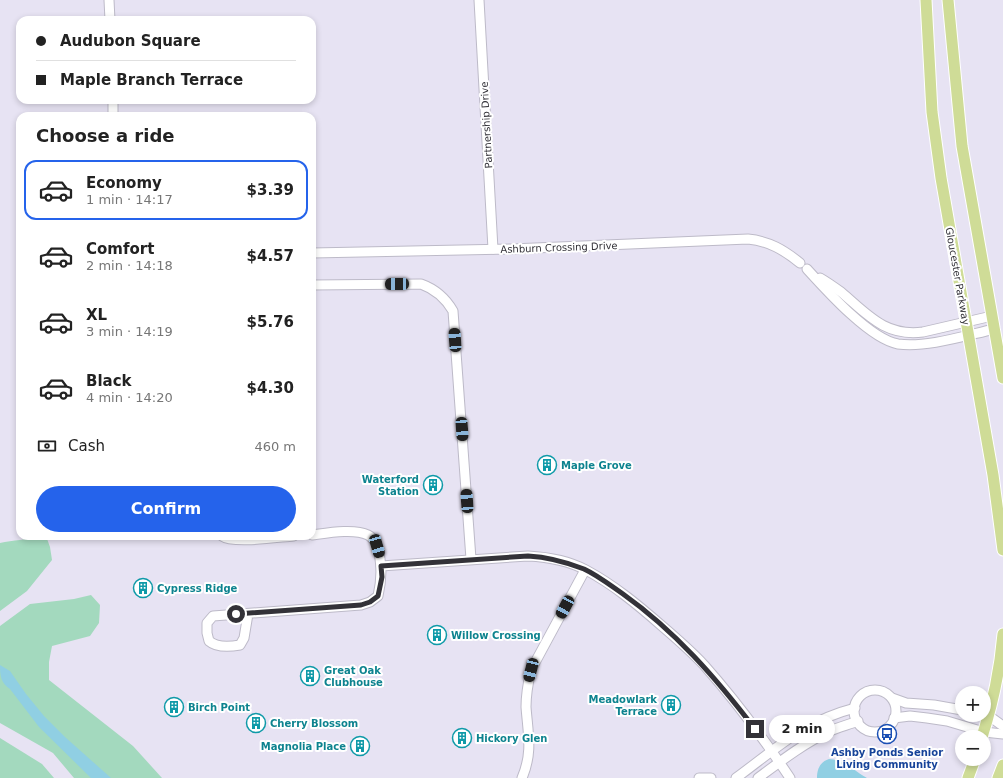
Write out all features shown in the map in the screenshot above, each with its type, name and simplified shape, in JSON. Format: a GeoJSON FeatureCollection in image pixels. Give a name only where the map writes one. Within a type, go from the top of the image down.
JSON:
{"type":"FeatureCollection","features":[{"type":"Feature","properties":{"kind":"main road","name":"Gloucester Parkway"},"geometry":{"type":"LineString","coordinates":[[926,0],[932,112],[936,142],[993,475],[1003,550]]}},
{"type":"Feature","properties":{"kind":"main road"},"geometry":{"type":"LineString","coordinates":[[948,0],[962,146],[1003,378]]}},
{"type":"Feature","properties":{"kind":"main road"},"geometry":{"type":"LineString","coordinates":[[991,698],[998,674],[1003,634]]}},
{"type":"Feature","properties":{"kind":"main road"},"geometry":{"type":"LineString","coordinates":[[998,778],[1003,765]]}},
{"type":"Feature","properties":{"kind":"main road"},"geometry":{"type":"LineString","coordinates":[[968,778],[972,766]]}},
{"type":"Feature","properties":{"kind":"street"},"geometry":{"type":"LineString","coordinates":[[109,0],[110,16]]}},
{"type":"Feature","properties":{"kind":"street","name":"Partnership Drive"},"geometry":{"type":"LineString","coordinates":[[479,0],[493,250]]}},
{"type":"Feature","properties":{"kind":"street","name":"Ashburn Crossing Drive"},"geometry":{"type":"LineString","coordinates":[[316,252],[493,250],[748,239],[759,240],[773,245],[789,254],[800,263]]}},
{"type":"Feature","properties":{"kind":"street"},"geometry":{"type":"LineString","coordinates":[[992,316],[913,333],[893,330],[874,320],[840,291],[808,269],[838,302],[875,333],[891,342],[915,345],[995,329]]}},
{"type":"Feature","properties":{"kind":"street"},"geometry":{"type":"LineString","coordinates":[[316,285],[422,284],[438,293],[448,303],[453,311],[471,559]]}},
{"type":"Feature","properties":{"kind":"street"},"geometry":{"type":"LineString","coordinates":[[248,614],[244,638],[240,645],[231,647],[214,646],[209,641],[207,623],[213,616],[361,605],[370,602],[378,596],[382,577],[377,546],[373,539],[368,535],[356,532],[316,535]]}},
{"type":"Feature","properties":{"kind":"street"},"geometry":{"type":"LineString","coordinates":[[381,566],[528,556],[543,557],[585,570],[612,586],[640,606],[703,664],[772,750],[790,778]]}},
{"type":"Feature","properties":{"kind":"street"},"geometry":{"type":"LineString","coordinates":[[522,778],[529,753],[530,736],[526,702],[527,686],[531,670],[585,570]]}},
{"type":"Feature","properties":{"kind":"street"},"geometry":{"type":"LineString","coordinates":[[892,698],[896,708],[894,718],[886,729],[877,731],[868,730],[860,725],[855,715],[855,708],[861,696],[874,690],[884,692],[892,698],[906,702],[955,709]]}},
{"type":"Feature","properties":{"kind":"street"},"geometry":{"type":"LineString","coordinates":[[736,778],[797,732],[821,719],[855,708]]}},
{"type":"Feature","properties":{"kind":"street"},"geometry":{"type":"LineString","coordinates":[[894,718],[910,716],[947,721],[970,730]]}},
{"type":"Feature","properties":{"kind":"street"},"geometry":{"type":"LineString","coordinates":[[991,718],[1003,726]]}},
{"type":"Feature","properties":{"kind":"street"},"geometry":{"type":"LineString","coordinates":[[758,778],[804,746],[830,731],[858,722]]}},
{"type":"Feature","properties":{"kind":"street"},"geometry":{"type":"LineString","coordinates":[[991,735],[1003,734]]}},
{"type":"Feature","properties":{"kind":"street"},"geometry":{"type":"LineString","coordinates":[[699,778],[711,778]]}},
{"type":"Feature","properties":{"kind":"green space"},"geometry":{"type":"Polygon","coordinates":[[[18,540],[47,540],[52,560],[27,591],[0,611],[0,543],[18,540]]]}},
{"type":"Feature","properties":{"kind":"green space"},"geometry":{"type":"Polygon","coordinates":[[[91,595],[100,605],[99,623],[90,636],[52,646],[49,662],[49,680],[133,746],[162,778],[74,778],[53,753],[0,723],[0,626],[30,604],[74,599],[91,595]]]}},
{"type":"Feature","properties":{"kind":"green space"},"geometry":{"type":"Polygon","coordinates":[[[0,738],[42,764],[54,778],[0,778],[0,738]]]}},
{"type":"Feature","properties":{"kind":"water"},"geometry":{"type":"Polygon","coordinates":[[[0,665],[10,671],[44,716],[111,778],[91,778],[39,727],[3,682],[0,665]]]}},
{"type":"Feature","properties":{"kind":"water"},"geometry":{"type":"Polygon","coordinates":[[[829,759],[840,761],[867,778],[817,778],[820,766],[823,762],[829,759]]]}},
{"type":"Feature","properties":{"kind":"place","name":"Maple Grove"},"geometry":{"type":"Point","coordinates":[547,465]}},
{"type":"Feature","properties":{"kind":"place","name":"Waterford Station"},"geometry":{"type":"Point","coordinates":[433,485]}},
{"type":"Feature","properties":{"kind":"place","name":"Cypress Ridge"},"geometry":{"type":"Point","coordinates":[143,588]}},
{"type":"Feature","properties":{"kind":"place","name":"Willow Crossing"},"geometry":{"type":"Point","coordinates":[437,635]}},
{"type":"Feature","properties":{"kind":"place","name":"Great Oak Clubhouse"},"geometry":{"type":"Point","coordinates":[310,676]}},
{"type":"Feature","properties":{"kind":"place","name":"Meadowlark Terrace"},"geometry":{"type":"Point","coordinates":[671,705]}},
{"type":"Feature","properties":{"kind":"place","name":"Birch Point"},"geometry":{"type":"Point","coordinates":[174,707]}},
{"type":"Feature","properties":{"kind":"place","name":"Cherry Blossom"},"geometry":{"type":"Point","coordinates":[256,723]}},
{"type":"Feature","properties":{"kind":"place","name":"Ashby Ponds Senior Living Community"},"geometry":{"type":"Point","coordinates":[887,734]}},
{"type":"Feature","properties":{"kind":"place","name":"Hickory Glen"},"geometry":{"type":"Point","coordinates":[462,738]}},
{"type":"Feature","properties":{"kind":"place","name":"Magnolia Place"},"geometry":{"type":"Point","coordinates":[360,746]}},
{"type":"Feature","properties":{"kind":"route"},"geometry":{"type":"LineString","coordinates":[[236,614],[325,609],[361,605],[370,602],[378,596],[382,577],[381,566],[471,559],[528,556],[543,557],[585,570],[612,586],[640,606],[703,664],[755,729]]}}]}
